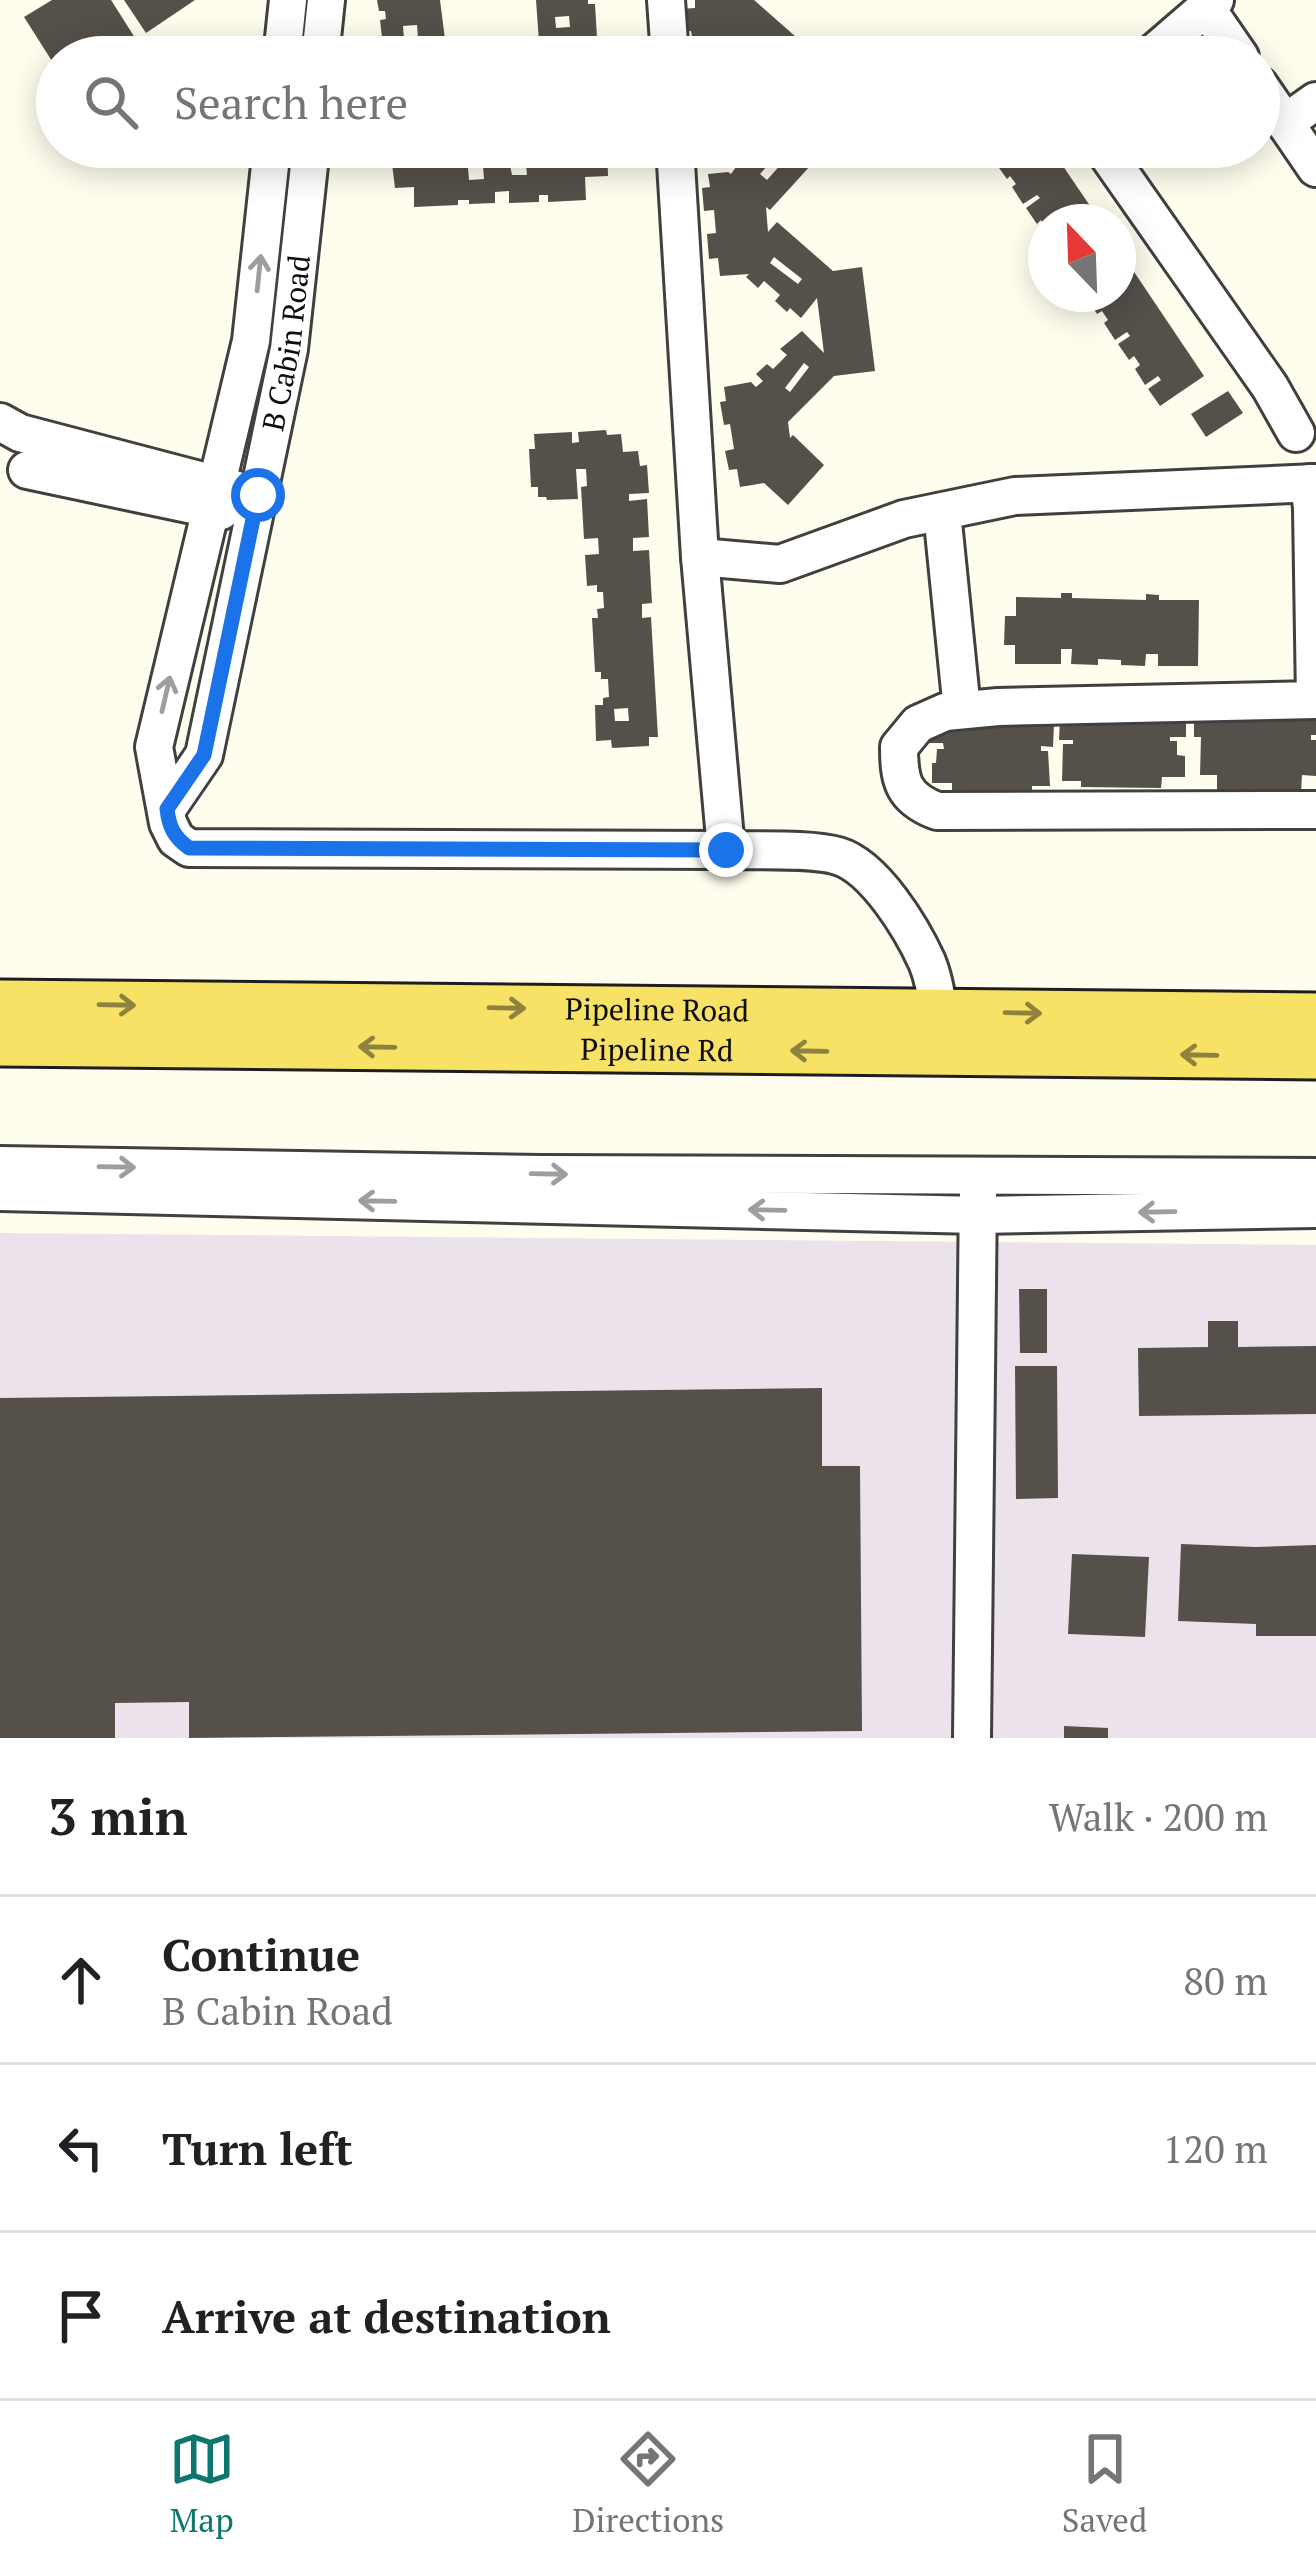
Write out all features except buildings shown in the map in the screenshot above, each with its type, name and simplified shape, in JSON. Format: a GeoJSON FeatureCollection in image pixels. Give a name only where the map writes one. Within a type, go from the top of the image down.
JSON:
{"type":"FeatureCollection","features":[{"type":"Feature","properties":{"kind":"main road","name":"Pipeline Road"},"geometry":{"type":"LineString","coordinates":[[0,1004],[940,1032],[1316,1016]]}},
{"type":"Feature","properties":{"kind":"main road","name":"Pipeline Rd"},"geometry":{"type":"LineString","coordinates":[[0,1043],[940,1032],[1316,1056]]}},
{"type":"Feature","properties":{"kind":"street"},"geometry":{"type":"LineString","coordinates":[[284,36],[288,0]]}},
{"type":"Feature","properties":{"kind":"street"},"geometry":{"type":"LineString","coordinates":[[322,36],[326,0]]}},
{"type":"Feature","properties":{"kind":"street"},"geometry":{"type":"LineString","coordinates":[[666,0],[669,36]]}},
{"type":"Feature","properties":{"kind":"street"},"geometry":{"type":"LineString","coordinates":[[1174,36],[1211,4],[1229,36]]}},
{"type":"Feature","properties":{"kind":"street"},"geometry":{"type":"LineString","coordinates":[[1285,123],[1316,101]]}},
{"type":"Feature","properties":{"kind":"street"},"geometry":{"type":"LineString","coordinates":[[1280,116],[1316,168]]}},
{"type":"Feature","properties":{"kind":"street"},"geometry":{"type":"LineString","coordinates":[[270,168],[251,340],[154,747],[168,823],[176,839],[189,848],[726,850],[840,856],[867,874],[892,902],[927,964],[940,1032]]}},
{"type":"Feature","properties":{"kind":"street","name":"B Cabin Road"},"geometry":{"type":"LineString","coordinates":[[167,809],[204,755],[289,349],[308,168]]}},
{"type":"Feature","properties":{"kind":"street"},"geometry":{"type":"LineString","coordinates":[[676,168],[700,557],[726,850]]}},
{"type":"Feature","properties":{"kind":"street"},"geometry":{"type":"LineString","coordinates":[[1117,168],[1270,387],[1296,433]]}},
{"type":"Feature","properties":{"kind":"street"},"geometry":{"type":"LineString","coordinates":[[251,340],[289,349]]}},
{"type":"Feature","properties":{"kind":"street"},"geometry":{"type":"LineString","coordinates":[[0,422],[20,433],[256,508]]}},
{"type":"Feature","properties":{"kind":"street"},"geometry":{"type":"LineString","coordinates":[[27,470],[213,496]]}},
{"type":"Feature","properties":{"kind":"street"},"geometry":{"type":"LineString","coordinates":[[700,557],[780,564],[904,520],[1015,496],[1313,483],[1315,700],[998,706],[944,712],[918,724],[899,747],[899,770],[906,792],[937,811],[1316,811]]}},
{"type":"Feature","properties":{"kind":"street"},"geometry":{"type":"LineString","coordinates":[[942,512],[962,710]]}},
{"type":"Feature","properties":{"kind":"street"},"geometry":{"type":"LineString","coordinates":[[0,1165],[979,1177],[1231,1193],[1316,1209]]}},
{"type":"Feature","properties":{"kind":"street"},"geometry":{"type":"LineString","coordinates":[[973,1738],[979,1177]]}},
{"type":"Feature","properties":{"kind":"street"},"geometry":{"type":"LineString","coordinates":[[0,1192],[978,1215],[1231,1193],[1316,1177]]}},
{"type":"Feature","properties":{"kind":"shaded area"},"geometry":{"type":"Polygon","coordinates":[[[0,1233],[1316,1245],[1316,1738],[0,1738],[0,1233]]]}},
{"type":"Feature","properties":{"kind":"route"},"geometry":{"type":"LineString","coordinates":[[258,495],[204,755],[167,809],[176,839],[189,848],[726,850]]}}]}
